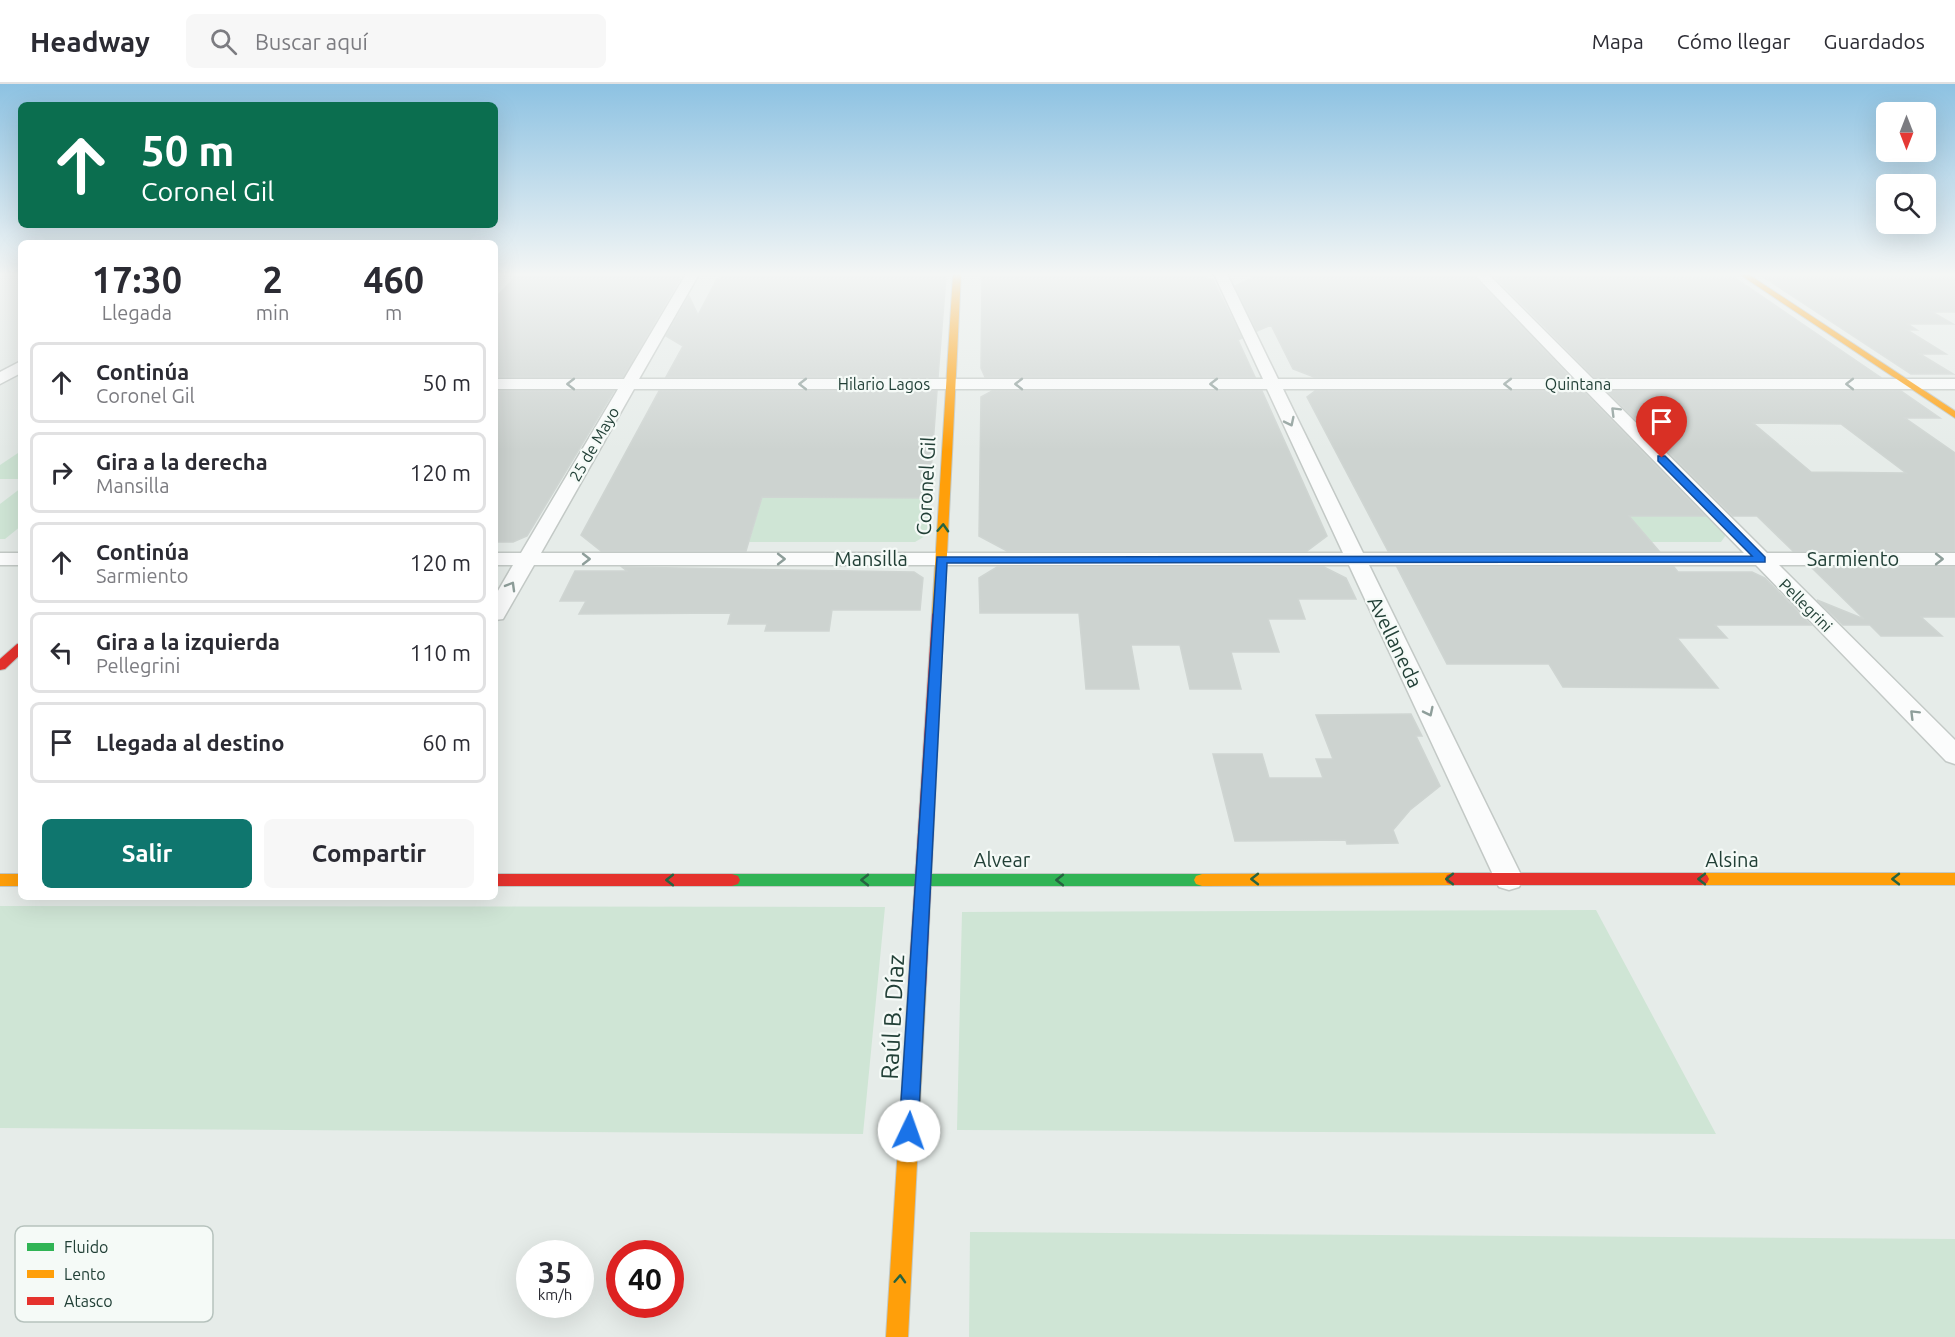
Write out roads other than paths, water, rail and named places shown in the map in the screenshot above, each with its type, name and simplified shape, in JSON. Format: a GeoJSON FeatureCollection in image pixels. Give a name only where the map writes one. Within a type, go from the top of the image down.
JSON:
{"type":"FeatureCollection","features":[{"type":"Feature","properties":{"kind":"street","name":"25 de Mayo"},"geometry":{"type":"LineString","coordinates":[[498,609],[659,332]]}},
{"type":"Feature","properties":{"kind":"street","name":"Coronel Gil"},"geometry":{"type":"LineString","coordinates":[[923,880],[954,332]]}},
{"type":"Feature","properties":{"kind":"street","name":"Avellaneda"},"geometry":{"type":"LineString","coordinates":[[1248,332],[1509,879]]}},
{"type":"Feature","properties":{"kind":"street","name":"Pellegrini"},"geometry":{"type":"LineString","coordinates":[[1537,332],[1955,755]]}},
{"type":"Feature","properties":{"kind":"street"},"geometry":{"type":"LineString","coordinates":[[1830,332],[1955,415]]}},
{"type":"Feature","properties":{"kind":"street"},"geometry":{"type":"LineString","coordinates":[[0,379],[18,368]]}},
{"type":"Feature","properties":{"kind":"street"},"geometry":{"type":"LineString","coordinates":[[0,384],[18,384]]}},
{"type":"Feature","properties":{"kind":"street","name":"Hilario Lagos"},"geometry":{"type":"LineString","coordinates":[[498,384],[1272,384]]}},
{"type":"Feature","properties":{"kind":"street","name":"Quintana"},"geometry":{"type":"LineString","coordinates":[[1272,384],[1955,384]]}},
{"type":"Feature","properties":{"kind":"street"},"geometry":{"type":"LineString","coordinates":[[0,559],[18,559]]}},
{"type":"Feature","properties":{"kind":"street","name":"Mansilla"},"geometry":{"type":"LineString","coordinates":[[498,559],[1356,559]]}},
{"type":"Feature","properties":{"kind":"street","name":"Sarmiento"},"geometry":{"type":"LineString","coordinates":[[1356,559],[1955,559]]}},
{"type":"Feature","properties":{"kind":"street"},"geometry":{"type":"LineString","coordinates":[[0,666],[18,650]]}},
{"type":"Feature","properties":{"kind":"street","name":"Alvear"},"geometry":{"type":"LineString","coordinates":[[498,880],[1509,879]]}},
{"type":"Feature","properties":{"kind":"street","name":"Alsina"},"geometry":{"type":"LineString","coordinates":[[1509,879],[1955,879]]}},
{"type":"Feature","properties":{"kind":"street"},"geometry":{"type":"LineString","coordinates":[[0,880],[18,880]]}},
{"type":"Feature","properties":{"kind":"street","name":"Raúl B. Díaz"},"geometry":{"type":"LineString","coordinates":[[897,1337],[923,880]]}}]}
